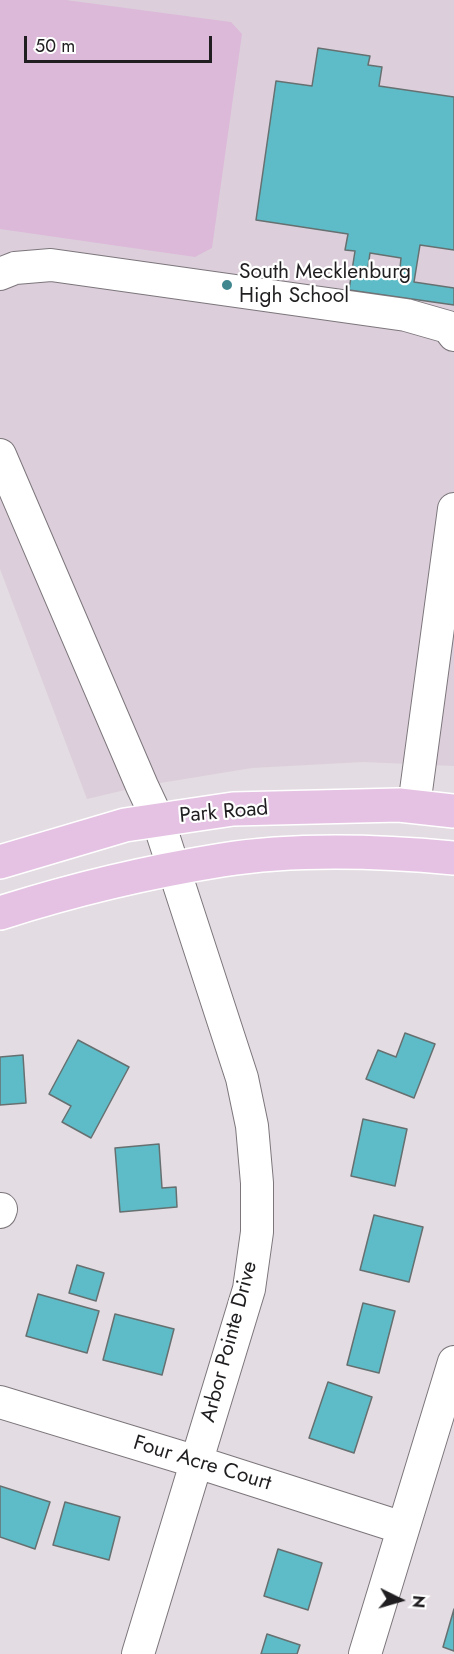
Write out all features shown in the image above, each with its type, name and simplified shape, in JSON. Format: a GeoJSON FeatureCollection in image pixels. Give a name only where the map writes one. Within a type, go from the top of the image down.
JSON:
{"type":"FeatureCollection","features":[{"type":"Feature","properties":{"kind":"main road","name":"Park Road"},"geometry":{"type":"LineString","coordinates":[[0,862],[120,826],[233,809],[399,805],[454,811]]}},
{"type":"Feature","properties":{"kind":"main road"},"geometry":{"type":"LineString","coordinates":[[0,913],[67,892],[223,860],[354,852],[454,858]]}},
{"type":"Feature","properties":{"kind":"street"},"geometry":{"type":"LineString","coordinates":[[0,274],[15,268],[51,265],[406,315],[448,327],[454,335]]}},
{"type":"Feature","properties":{"kind":"street","name":"Arbor Pointe Drive"},"geometry":{"type":"LineString","coordinates":[[0,455],[158,820],[242,1078],[252,1126],[258,1183],[256,1232],[249,1289],[138,1654]]}},
{"type":"Feature","properties":{"kind":"street"},"geometry":{"type":"LineString","coordinates":[[414,806],[454,509]]}},
{"type":"Feature","properties":{"kind":"street"},"geometry":{"type":"LineString","coordinates":[[365,1654],[454,1362]]}},
{"type":"Feature","properties":{"kind":"street","name":"Four Acre Court"},"geometry":{"type":"LineString","coordinates":[[0,1402],[197,1461],[403,1528]]}},
{"type":"Feature","properties":{"kind":"shaded area","name":"South Mecklenburg High School"},"geometry":{"type":"Polygon","coordinates":[[[0,0],[454,0],[454,766],[363,762],[252,768],[142,786],[87,799],[0,569],[0,0]]]}},
{"type":"Feature","properties":{"kind":"shaded area"},"geometry":{"type":"Polygon","coordinates":[[[0,0],[66,0],[231,22],[242,34],[212,248],[195,257],[0,229],[0,0]]]}},
{"type":"Feature","properties":{"kind":"building"},"geometry":{"type":"Polygon","coordinates":[[[318,48],[370,56],[368,65],[382,67],[379,86],[454,97],[454,250],[420,245],[414,282],[454,288],[454,305],[349,290],[355,251],[345,250],[348,234],[256,220],[276,81],[312,86],[318,48]],[[370,253],[367,274],[399,279],[401,258],[370,253]]]}},
{"type":"Feature","properties":{"kind":"building"},"geometry":{"type":"Polygon","coordinates":[[[405,1033],[435,1044],[414,1098],[366,1079],[378,1050],[396,1057],[405,1033]]]}},
{"type":"Feature","properties":{"kind":"building"},"geometry":{"type":"Polygon","coordinates":[[[78,1040],[129,1067],[91,1138],[62,1122],[71,1106],[49,1094],[78,1040]]]}},
{"type":"Feature","properties":{"kind":"building"},"geometry":{"type":"Polygon","coordinates":[[[23,1055],[26,1103],[0,1105],[0,1057],[23,1055]]]}},
{"type":"Feature","properties":{"kind":"building"},"geometry":{"type":"Polygon","coordinates":[[[363,1119],[407,1129],[395,1186],[351,1176],[363,1119]]]}},
{"type":"Feature","properties":{"kind":"building"},"geometry":{"type":"Polygon","coordinates":[[[159,1144],[162,1188],[176,1187],[177,1207],[120,1212],[115,1148],[159,1144]]]}},
{"type":"Feature","properties":{"kind":"building"},"geometry":{"type":"Polygon","coordinates":[[[374,1215],[423,1227],[409,1282],[360,1270],[374,1215]]]}},
{"type":"Feature","properties":{"kind":"building"},"geometry":{"type":"Polygon","coordinates":[[[77,1265],[104,1273],[96,1301],[69,1293],[77,1265]]]}},
{"type":"Feature","properties":{"kind":"building"},"geometry":{"type":"Polygon","coordinates":[[[38,1294],[99,1311],[87,1353],[26,1336],[38,1294]]]}},
{"type":"Feature","properties":{"kind":"building"},"geometry":{"type":"Polygon","coordinates":[[[363,1303],[395,1311],[379,1373],[347,1365],[363,1303]]]}},
{"type":"Feature","properties":{"kind":"building"},"geometry":{"type":"Polygon","coordinates":[[[115,1314],[174,1329],[162,1375],[103,1360],[115,1314]]]}},
{"type":"Feature","properties":{"kind":"building"},"geometry":{"type":"Polygon","coordinates":[[[328,1382],[372,1397],[354,1453],[309,1438],[328,1382]]]}},
{"type":"Feature","properties":{"kind":"building"},"geometry":{"type":"Polygon","coordinates":[[[0,1486],[50,1502],[35,1549],[0,1537],[0,1486]]]}},
{"type":"Feature","properties":{"kind":"building"},"geometry":{"type":"Polygon","coordinates":[[[65,1502],[120,1517],[109,1560],[53,1545],[65,1502]]]}},
{"type":"Feature","properties":{"kind":"building"},"geometry":{"type":"Polygon","coordinates":[[[278,1549],[322,1563],[308,1610],[264,1596],[278,1549]]]}},
{"type":"Feature","properties":{"kind":"building"},"geometry":{"type":"Polygon","coordinates":[[[454,1609],[454,1651],[443,1647],[454,1609]]]}},
{"type":"Feature","properties":{"kind":"building"},"geometry":{"type":"Polygon","coordinates":[[[267,1634],[300,1645],[297,1654],[261,1654],[267,1634]]]}},
{"type":"Feature","properties":{"kind":"place","name":"South Mecklenburg High School"},"geometry":{"type":"Point","coordinates":[227,285]}}]}
